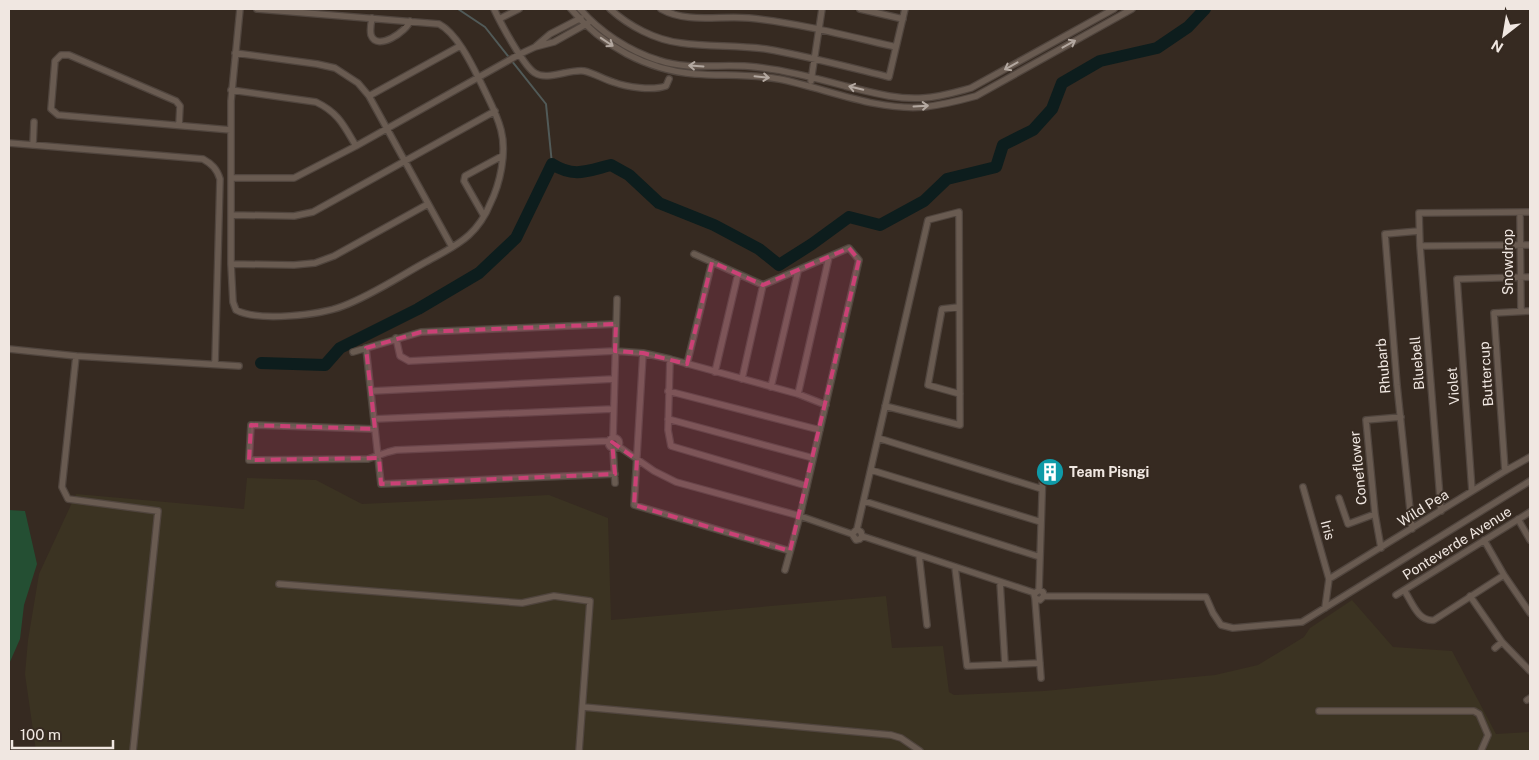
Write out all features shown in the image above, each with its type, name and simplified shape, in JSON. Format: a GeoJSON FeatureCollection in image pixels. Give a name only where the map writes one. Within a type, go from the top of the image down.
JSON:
{"type":"FeatureCollection","features":[{"type":"Feature","properties":{"kind":"street"},"geometry":{"type":"LineString","coordinates":[[240,9],[231,90],[231,264],[233,302],[236,310],[243,314],[289,316],[342,307],[370,294],[452,247],[469,235],[484,216],[497,187],[502,156],[502,133],[495,111],[478,77],[451,33],[439,24],[257,9]]}},
{"type":"Feature","properties":{"kind":"street"},"geometry":{"type":"LineString","coordinates":[[494,9],[520,54],[536,74],[545,76],[572,70],[585,71],[615,83],[650,89],[666,86],[668,79]]}},
{"type":"Feature","properties":{"kind":"street"},"geometry":{"type":"LineString","coordinates":[[499,19],[519,9]]}},
{"type":"Feature","properties":{"kind":"street"},"geometry":{"type":"LineString","coordinates":[[571,9],[585,25],[606,42],[636,59],[657,67],[695,74],[777,79],[890,105],[923,107],[976,96],[1132,9]]}},
{"type":"Feature","properties":{"kind":"street"},"geometry":{"type":"LineString","coordinates":[[580,9],[610,36],[660,61],[696,67],[754,67],[779,70],[891,96],[923,98],[972,88],[1114,9]]}},
{"type":"Feature","properties":{"kind":"street"},"geometry":{"type":"LineString","coordinates":[[610,9],[620,18],[640,30],[659,38],[680,43],[764,49],[815,58],[890,76],[905,9]]}},
{"type":"Feature","properties":{"kind":"street"},"geometry":{"type":"LineString","coordinates":[[661,9],[695,18],[748,18],[820,29],[896,47]]}},
{"type":"Feature","properties":{"kind":"street"},"geometry":{"type":"LineString","coordinates":[[810,86],[822,9]]}},
{"type":"Feature","properties":{"kind":"street"},"geometry":{"type":"LineString","coordinates":[[860,9],[903,19]]}},
{"type":"Feature","properties":{"kind":"street"},"geometry":{"type":"LineString","coordinates":[[232,178],[294,178],[386,130],[534,47],[558,30],[585,15]]}},
{"type":"Feature","properties":{"kind":"street"},"geometry":{"type":"LineString","coordinates":[[372,18],[371,34],[374,40],[378,42],[384,42],[404,30],[410,21]]}},
{"type":"Feature","properties":{"kind":"street"},"geometry":{"type":"LineString","coordinates":[[534,47],[562,38],[592,21]]}},
{"type":"Feature","properties":{"kind":"street"},"geometry":{"type":"LineString","coordinates":[[558,30],[562,38]]}},
{"type":"Feature","properties":{"kind":"street"},"geometry":{"type":"LineString","coordinates":[[368,96],[460,46]]}},
{"type":"Feature","properties":{"kind":"street"},"geometry":{"type":"LineString","coordinates":[[235,53],[335,68],[358,83],[368,96],[452,247]]}},
{"type":"Feature","properties":{"kind":"street"},"geometry":{"type":"LineString","coordinates":[[179,126],[180,106],[176,101],[69,55],[61,55],[55,61],[52,109],[58,115],[179,126],[231,130]]}},
{"type":"Feature","properties":{"kind":"street"},"geometry":{"type":"LineString","coordinates":[[231,90],[304,100],[322,105],[338,116],[356,146]]}},
{"type":"Feature","properties":{"kind":"street"},"geometry":{"type":"LineString","coordinates":[[232,215],[294,216],[313,212],[495,111]]}},
{"type":"Feature","properties":{"kind":"street"},"geometry":{"type":"LineString","coordinates":[[33,145],[34,122]]}},
{"type":"Feature","properties":{"kind":"street"},"geometry":{"type":"LineString","coordinates":[[9,143],[203,158],[218,171],[220,179],[216,364]]}},
{"type":"Feature","properties":{"kind":"street"},"geometry":{"type":"LineString","coordinates":[[484,216],[464,181],[465,176],[502,156]]}},
{"type":"Feature","properties":{"kind":"street"},"geometry":{"type":"LineString","coordinates":[[231,264],[294,265],[315,263],[334,256],[428,204]]}},
{"type":"Feature","properties":{"kind":"street"},"geometry":{"type":"LineString","coordinates":[[852,534],[857,529],[864,501],[885,406],[928,220],[959,212],[960,426],[885,406]]}},
{"type":"Feature","properties":{"kind":"street"},"geometry":{"type":"LineString","coordinates":[[1520,212],[1530,212]]}},
{"type":"Feature","properties":{"kind":"street","name":"Bluebell"},"geometry":{"type":"LineString","coordinates":[[1441,511],[1419,213],[1520,212]]}},
{"type":"Feature","properties":{"kind":"street","name":"Snowdrop"},"geometry":{"type":"LineString","coordinates":[[1520,212],[1520,311]]}},
{"type":"Feature","properties":{"kind":"street","name":"Rhubarb"},"geometry":{"type":"LineString","coordinates":[[1412,529],[1385,234],[1419,231]]}},
{"type":"Feature","properties":{"kind":"street"},"geometry":{"type":"LineString","coordinates":[[1420,246],[1530,245]]}},
{"type":"Feature","properties":{"kind":"street"},"geometry":{"type":"LineString","coordinates":[[694,254],[763,285],[849,248],[859,260],[800,516],[785,570]]}},
{"type":"Feature","properties":{"kind":"street"},"geometry":{"type":"LineString","coordinates":[[798,394],[829,257]]}},
{"type":"Feature","properties":{"kind":"street"},"geometry":{"type":"LineString","coordinates":[[687,364],[712,262]]}},
{"type":"Feature","properties":{"kind":"street"},"geometry":{"type":"LineString","coordinates":[[771,387],[798,271]]}},
{"type":"Feature","properties":{"kind":"street"},"geometry":{"type":"LineString","coordinates":[[715,372],[738,274]]}},
{"type":"Feature","properties":{"kind":"street"},"geometry":{"type":"LineString","coordinates":[[1520,278],[1530,277]]}},
{"type":"Feature","properties":{"kind":"street","name":"Violet"},"geometry":{"type":"LineString","coordinates":[[1472,491],[1457,279],[1520,278]]}},
{"type":"Feature","properties":{"kind":"street"},"geometry":{"type":"LineString","coordinates":[[742,379],[763,285]]}},
{"type":"Feature","properties":{"kind":"street"},"geometry":{"type":"LineString","coordinates":[[617,299],[614,409],[609,446],[615,447],[676,482],[800,516],[852,534],[856,540],[862,536]]}},
{"type":"Feature","properties":{"kind":"street"},"geometry":{"type":"LineString","coordinates":[[960,307],[942,309],[928,385],[960,394]]}},
{"type":"Feature","properties":{"kind":"street","name":"Buttercup"},"geometry":{"type":"LineString","coordinates":[[1505,470],[1494,312],[1530,311]]}},
{"type":"Feature","properties":{"kind":"street"},"geometry":{"type":"LineString","coordinates":[[354,352],[421,332],[616,324]]}},
{"type":"Feature","properties":{"kind":"street"},"geometry":{"type":"LineString","coordinates":[[396,338],[400,356],[409,361],[615,351],[643,353],[798,394],[826,405]]}},
{"type":"Feature","properties":{"kind":"street"},"geometry":{"type":"LineString","coordinates":[[366,348],[381,484],[615,474]]}},
{"type":"Feature","properties":{"kind":"street"},"geometry":{"type":"LineString","coordinates":[[9,349],[76,356],[239,366]]}},
{"type":"Feature","properties":{"kind":"street"},"geometry":{"type":"LineString","coordinates":[[643,353],[634,505],[790,551]]}},
{"type":"Feature","properties":{"kind":"street"},"geometry":{"type":"LineString","coordinates":[[76,356],[62,487],[68,499],[158,511],[133,751]]}},
{"type":"Feature","properties":{"kind":"street"},"geometry":{"type":"LineString","coordinates":[[670,359],[668,419],[671,446],[807,486]]}},
{"type":"Feature","properties":{"kind":"street"},"geometry":{"type":"LineString","coordinates":[[372,391],[614,379]]}},
{"type":"Feature","properties":{"kind":"street"},"geometry":{"type":"LineString","coordinates":[[668,391],[820,430]]}},
{"type":"Feature","properties":{"kind":"street"},"geometry":{"type":"LineString","coordinates":[[374,419],[614,409]]}},
{"type":"Feature","properties":{"kind":"street","name":"Coneflower"},"geometry":{"type":"LineString","coordinates":[[1381,548],[1366,420],[1401,417]]}},
{"type":"Feature","properties":{"kind":"street"},"geometry":{"type":"LineString","coordinates":[[668,419],[813,458]]}},
{"type":"Feature","properties":{"kind":"street"},"geometry":{"type":"LineString","coordinates":[[375,429],[251,425],[249,460],[368,459],[396,450],[610,439],[619,440],[615,447],[615,483]]}},
{"type":"Feature","properties":{"kind":"street"},"geometry":{"type":"LineString","coordinates":[[878,438],[1042,489]]}},
{"type":"Feature","properties":{"kind":"street","name":"Wild Pea"},"geometry":{"type":"LineString","coordinates":[[1328,579],[1505,470],[1530,457]]}},
{"type":"Feature","properties":{"kind":"street"},"geometry":{"type":"LineString","coordinates":[[1041,678],[1036,593],[1040,557],[1043,466]]}},
{"type":"Feature","properties":{"kind":"street"},"geometry":{"type":"LineString","coordinates":[[871,470],[1041,522]]}},
{"type":"Feature","properties":{"kind":"street"},"geometry":{"type":"LineString","coordinates":[[857,529],[861,532],[862,536],[1000,582],[1036,593],[1043,592],[1044,596],[1206,598],[1221,625],[1233,628],[1302,622],[1530,481]]}},
{"type":"Feature","properties":{"kind":"street","name":"Iris"},"geometry":{"type":"LineString","coordinates":[[1303,487],[1328,579]]}},
{"type":"Feature","properties":{"kind":"street"},"geometry":{"type":"LineString","coordinates":[[1340,498],[1348,524],[1376,514]]}},
{"type":"Feature","properties":{"kind":"street"},"geometry":{"type":"LineString","coordinates":[[864,501],[1040,557]]}},
{"type":"Feature","properties":{"kind":"street","name":"Ponteverde Avenue"},"geometry":{"type":"LineString","coordinates":[[1396,595],[1530,512]]}},
{"type":"Feature","properties":{"kind":"street"},"geometry":{"type":"LineString","coordinates":[[1518,520],[1530,540]]}},
{"type":"Feature","properties":{"kind":"street"},"geometry":{"type":"LineString","coordinates":[[1484,540],[1504,575],[1530,613]]}},
{"type":"Feature","properties":{"kind":"street"},"geometry":{"type":"LineString","coordinates":[[919,554],[927,625]]}},
{"type":"Feature","properties":{"kind":"street"},"geometry":{"type":"LineString","coordinates":[[955,567],[967,666],[1040,663]]}},
{"type":"Feature","properties":{"kind":"street"},"geometry":{"type":"LineString","coordinates":[[1404,590],[1421,617],[1434,620],[1504,575]]}},
{"type":"Feature","properties":{"kind":"street"},"geometry":{"type":"LineString","coordinates":[[1325,608],[1328,579]]}},
{"type":"Feature","properties":{"kind":"street"},"geometry":{"type":"LineString","coordinates":[[1000,582],[1005,664]]}},
{"type":"Feature","properties":{"kind":"street"},"geometry":{"type":"LineString","coordinates":[[279,584],[522,603],[554,596],[590,601],[580,751]]}},
{"type":"Feature","properties":{"kind":"street"},"geometry":{"type":"LineString","coordinates":[[1470,596],[1502,642],[1530,671]]}},
{"type":"Feature","properties":{"kind":"street"},"geometry":{"type":"LineString","coordinates":[[1495,648],[1502,642]]}},
{"type":"Feature","properties":{"kind":"street"},"geometry":{"type":"LineString","coordinates":[[583,707],[891,735],[901,738],[920,751]]}},
{"type":"Feature","properties":{"kind":"street"},"geometry":{"type":"LineString","coordinates":[[1319,711],[1474,711],[1479,714],[1488,735],[1481,751]]}},
{"type":"Feature","properties":{"kind":"highlighted area"},"geometry":{"type":"Polygon","coordinates":[[[849,248],[859,260],[790,551],[634,505],[637,460],[612,442],[615,474],[381,484],[379,458],[249,460],[251,425],[375,429],[366,348],[421,332],[616,324],[615,351],[643,353],[687,364],[712,262],[763,285],[849,248]]]}},
{"type":"Feature","properties":{"kind":"shaded area"},"geometry":{"type":"Polygon","coordinates":[[[247,478],[316,480],[362,504],[549,495],[608,518],[611,620],[886,596],[892,648],[943,646],[949,692],[954,695],[1044,691],[1215,675],[1258,665],[1304,637],[1310,628],[1352,600],[1393,647],[1452,651],[1496,734],[1530,732],[1530,751],[36,751],[25,674],[28,640],[39,574],[76,494],[244,509],[247,478]]]}},
{"type":"Feature","properties":{"kind":"green space"},"geometry":{"type":"Polygon","coordinates":[[[9,510],[25,511],[37,564],[24,605],[20,639],[9,664],[9,510]]]}},
{"type":"Feature","properties":{"kind":"waterway"},"geometry":{"type":"LineString","coordinates":[[458,9],[485,27],[546,104],[552,164]]}},
{"type":"Feature","properties":{"kind":"waterway"},"geometry":{"type":"LineString","coordinates":[[261,363],[325,365],[340,348],[418,309],[479,273],[516,238],[552,164],[574,172],[588,171],[611,165],[629,175],[659,203],[714,225],[759,249],[779,265],[849,217],[880,225],[924,201],[947,179],[996,167],[1003,145],[1033,130],[1052,109],[1062,83],[1100,61],[1157,48],[1188,27],[1205,9]]}},
{"type":"Feature","properties":{"kind":"place","name":"Team Pisngi"},"geometry":{"type":"Point","coordinates":[1050,472]}}]}
